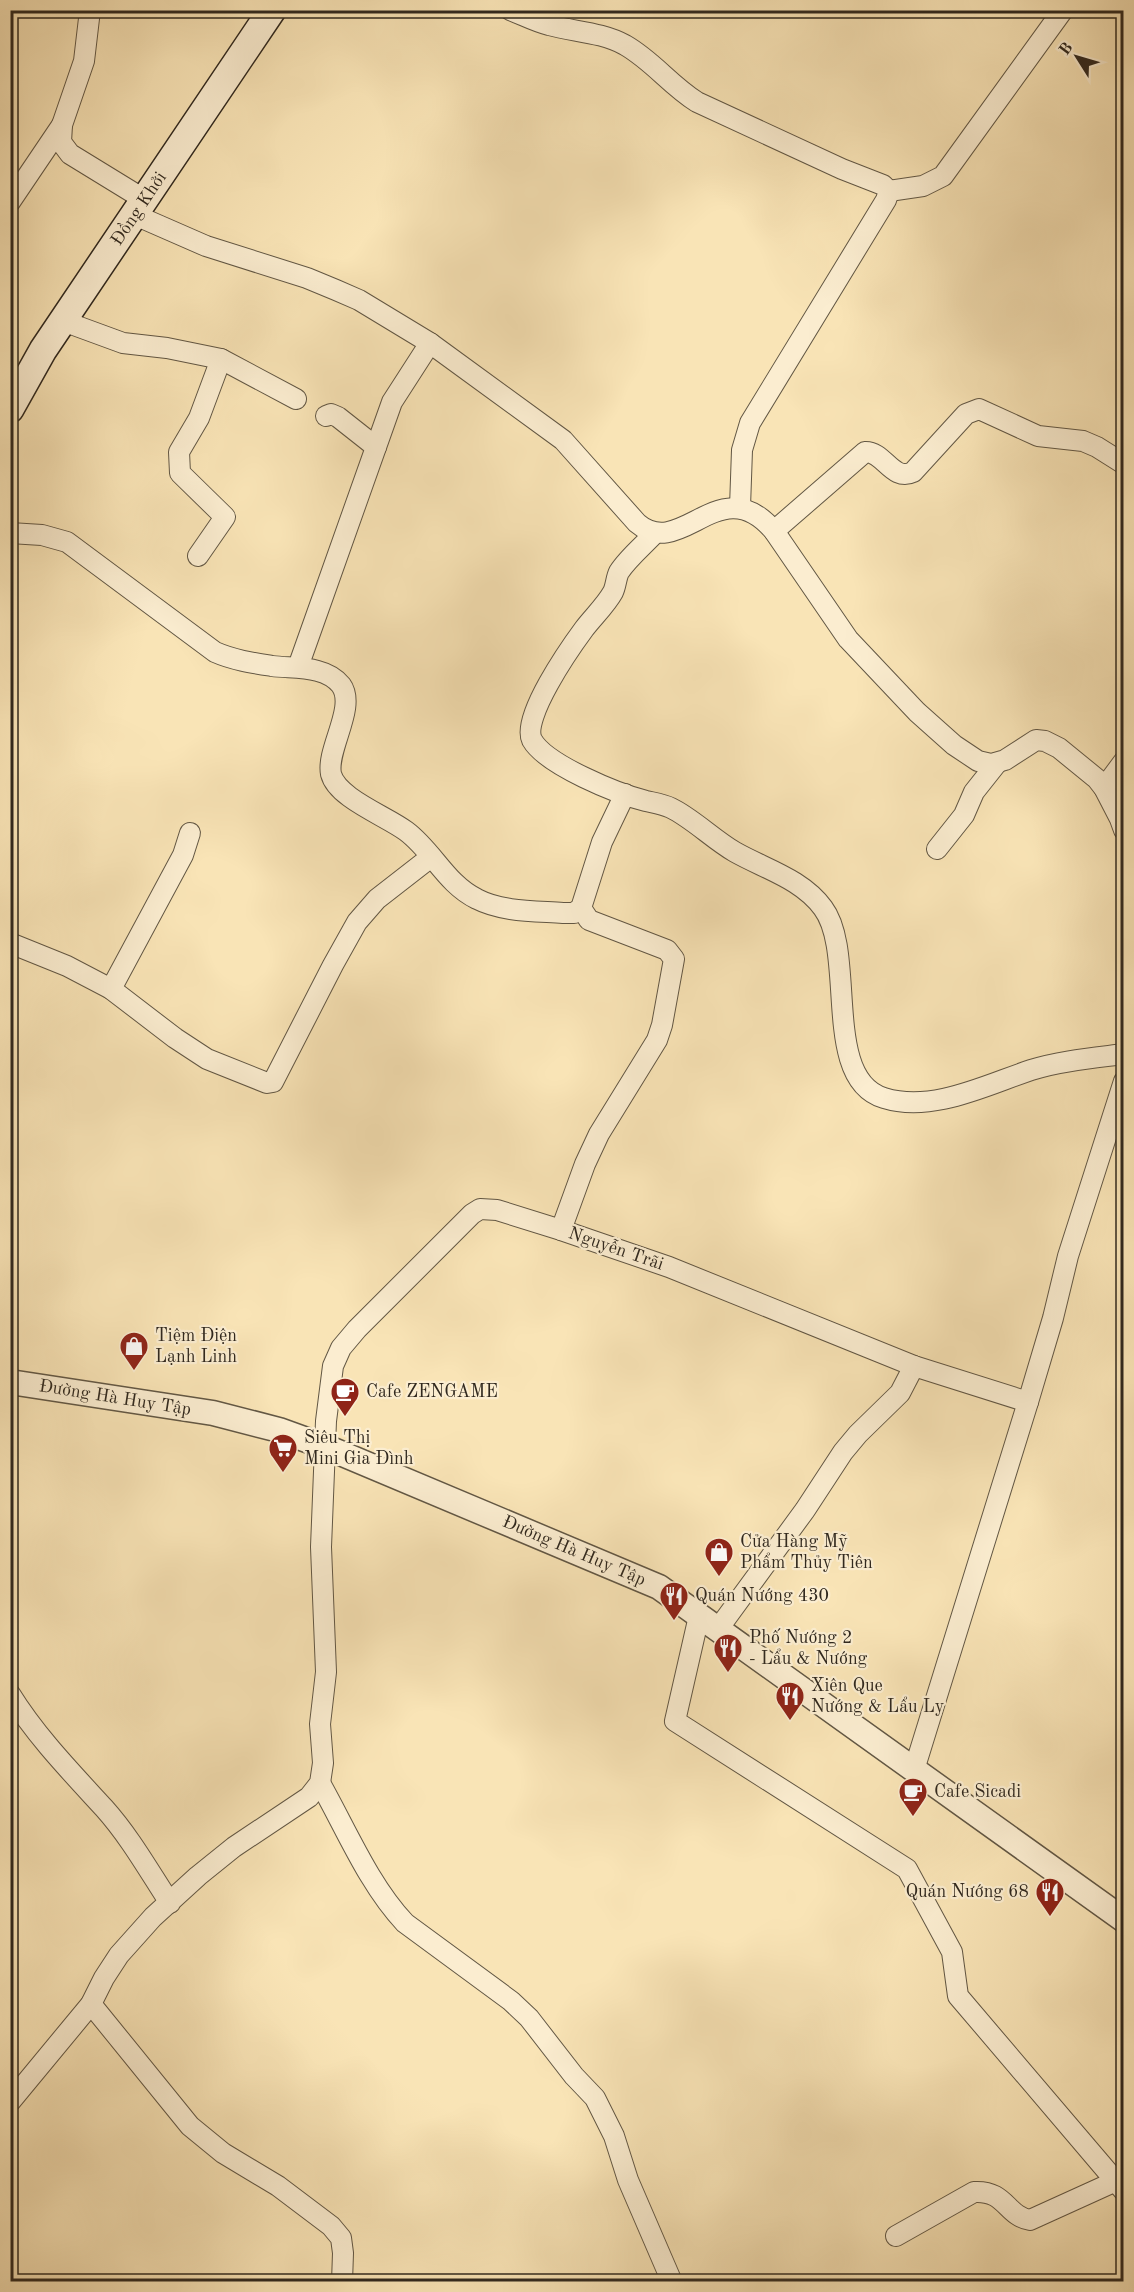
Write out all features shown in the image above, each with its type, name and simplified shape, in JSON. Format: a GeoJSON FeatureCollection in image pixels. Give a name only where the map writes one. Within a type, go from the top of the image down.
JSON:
{"type":"FeatureCollection","features":[{"type":"Feature","properties":{"kind":"main road","name":"Đồng Khởi"},"geometry":{"type":"LineString","coordinates":[[10,409],[43,350],[272,10]]}},
{"type":"Feature","properties":{"kind":"street"},"geometry":{"type":"LineString","coordinates":[[10,202],[62,125],[84,61],[90,10]]}},
{"type":"Feature","properties":{"kind":"street"},"geometry":{"type":"LineString","coordinates":[[510,10],[544,24],[597,34],[622,44],[648,60],[682,93],[697,102],[842,169],[883,185],[889,191]]}},
{"type":"Feature","properties":{"kind":"street"},"geometry":{"type":"LineString","coordinates":[[889,191],[923,186],[943,176],[1063,10]]}},
{"type":"Feature","properties":{"kind":"street"},"geometry":{"type":"LineString","coordinates":[[62,125],[62,142],[70,154],[140,208],[206,246],[307,278],[360,300],[430,343],[563,440],[637,523],[655,534]]}},
{"type":"Feature","properties":{"kind":"street"},"geometry":{"type":"LineString","coordinates":[[740,507],[742,450],[750,423],[886,200],[889,191]]}},
{"type":"Feature","properties":{"kind":"street"},"geometry":{"type":"LineString","coordinates":[[63,321],[123,343],[167,348],[221,359],[296,399]]}},
{"type":"Feature","properties":{"kind":"street"},"geometry":{"type":"LineString","coordinates":[[298,667],[392,402],[430,343]]}},
{"type":"Feature","properties":{"kind":"street"},"geometry":{"type":"LineString","coordinates":[[198,556],[225,517],[180,473],[179,452],[199,418],[221,359]]}},
{"type":"Feature","properties":{"kind":"street"},"geometry":{"type":"LineString","coordinates":[[774,531],[865,452],[873,453],[898,473],[908,475],[913,472],[966,414],[975,409],[987,412],[1038,436],[1089,443],[1124,464]]}},
{"type":"Feature","properties":{"kind":"street"},"geometry":{"type":"LineString","coordinates":[[326,416],[331,414],[338,417],[376,447]]}},
{"type":"Feature","properties":{"kind":"street"},"geometry":{"type":"LineString","coordinates":[[1124,830],[1104,788],[1088,770],[1045,741],[1031,742],[1005,760],[997,762],[985,763],[968,755],[910,704],[848,639],[774,531],[760,516],[740,507],[726,509],[682,527],[655,534],[620,572],[612,592],[561,663],[529,727],[530,736],[535,744],[548,756],[576,774],[625,794],[673,809],[735,852],[800,886],[823,907],[829,917],[836,945],[851,1063],[860,1083],[883,1098],[906,1101],[933,1100],[970,1093],[1032,1070],[1082,1059],[1124,1054]]}},
{"type":"Feature","properties":{"kind":"street"},"geometry":{"type":"LineString","coordinates":[[10,533],[42,535],[68,542],[215,652],[228,658],[274,666],[298,667],[323,673],[334,679],[341,686],[345,695],[345,705],[331,761],[331,773],[336,786],[407,831],[462,891],[495,906],[562,913],[574,913],[581,908],[602,842],[625,794]]}},
{"type":"Feature","properties":{"kind":"street"},"geometry":{"type":"LineString","coordinates":[[1104,788],[1124,761]]}},
{"type":"Feature","properties":{"kind":"street"},"geometry":{"type":"LineString","coordinates":[[936,849],[964,815],[974,792],[997,762]]}},
{"type":"Feature","properties":{"kind":"street"},"geometry":{"type":"LineString","coordinates":[[111,989],[183,855],[190,833]]}},
{"type":"Feature","properties":{"kind":"street"},"geometry":{"type":"LineString","coordinates":[[10,943],[67,966],[111,989],[175,1038],[207,1059],[267,1083],[273,1082],[357,922],[377,899],[430,857]]}},
{"type":"Feature","properties":{"kind":"street"},"geometry":{"type":"LineString","coordinates":[[561,1230],[585,1164],[599,1134],[657,1041],[674,959],[667,950],[589,920],[581,908]]}},
{"type":"Feature","properties":{"kind":"street"},"geometry":{"type":"LineString","coordinates":[[914,1770],[1028,1402],[1053,1318],[1068,1256],[1124,1082]]}},
{"type":"Feature","properties":{"kind":"street","name":"Nguyễn Trãi"},"geometry":{"type":"LineString","coordinates":[[320,1784],[323,1763],[320,1724],[326,1672],[321,1547],[329,1384],[333,1366],[341,1348],[357,1329],[472,1214],[480,1209],[497,1210],[669,1267],[914,1366],[1028,1402]]}},
{"type":"Feature","properties":{"kind":"street"},"geometry":{"type":"LineString","coordinates":[[897,2236],[974,2192],[986,2191],[994,2194],[1023,2219],[1030,2220],[1120,2186],[958,1996],[952,1952],[907,1869],[675,1722],[709,1623],[805,1510],[843,1452],[900,1393],[914,1366]]}},
{"type":"Feature","properties":{"kind":"street","name":"Đường Hà Huy Tập"},"geometry":{"type":"LineString","coordinates":[[10,1382],[213,1413],[279,1430],[326,1447],[659,1587],[1124,1920]]}},
{"type":"Feature","properties":{"kind":"street"},"geometry":{"type":"LineString","coordinates":[[10,1694],[27,1720],[85,1790],[104,1808],[135,1848],[170,1903]]}},
{"type":"Feature","properties":{"kind":"street"},"geometry":{"type":"LineString","coordinates":[[10,2102],[91,2004],[119,1955],[153,1917],[234,1847],[309,1797],[320,1784],[376,1887],[393,1911],[405,1923],[511,2001],[529,2018],[574,2076],[595,2098],[614,2136],[628,2180],[672,2282]]}},
{"type":"Feature","properties":{"kind":"street"},"geometry":{"type":"LineString","coordinates":[[91,2004],[190,2126],[223,2153],[278,2186],[331,2226],[341,2238],[344,2253],[342,2282]]}},
{"type":"Feature","properties":{"kind":"place","name":"Tiệm Điện Lạnh Linh"},"geometry":{"type":"Point","coordinates":[134,1372]}},
{"type":"Feature","properties":{"kind":"place","name":"Cafe ZENGAME"},"geometry":{"type":"Point","coordinates":[345,1418]}},
{"type":"Feature","properties":{"kind":"place","name":"Siêu Thị Mini Gia Đình"},"geometry":{"type":"Point","coordinates":[283,1474]}},
{"type":"Feature","properties":{"kind":"place","name":"Cửa Hàng Mỹ Phẩm Thủy Tiên"},"geometry":{"type":"Point","coordinates":[719,1578]}},
{"type":"Feature","properties":{"kind":"place","name":"Quán Nướng 430"},"geometry":{"type":"Point","coordinates":[674,1622]}},
{"type":"Feature","properties":{"kind":"place","name":"Phố Nướng 2 - Lẩu & Nướng"},"geometry":{"type":"Point","coordinates":[728,1674]}},
{"type":"Feature","properties":{"kind":"place","name":"Xiên Que Nướng & Lẩu Ly"},"geometry":{"type":"Point","coordinates":[790,1722]}},
{"type":"Feature","properties":{"kind":"place","name":"Cafe Sicadi"},"geometry":{"type":"Point","coordinates":[913,1818]}},
{"type":"Feature","properties":{"kind":"place","name":"Quán Nướng 68"},"geometry":{"type":"Point","coordinates":[1050,1918]}}]}
